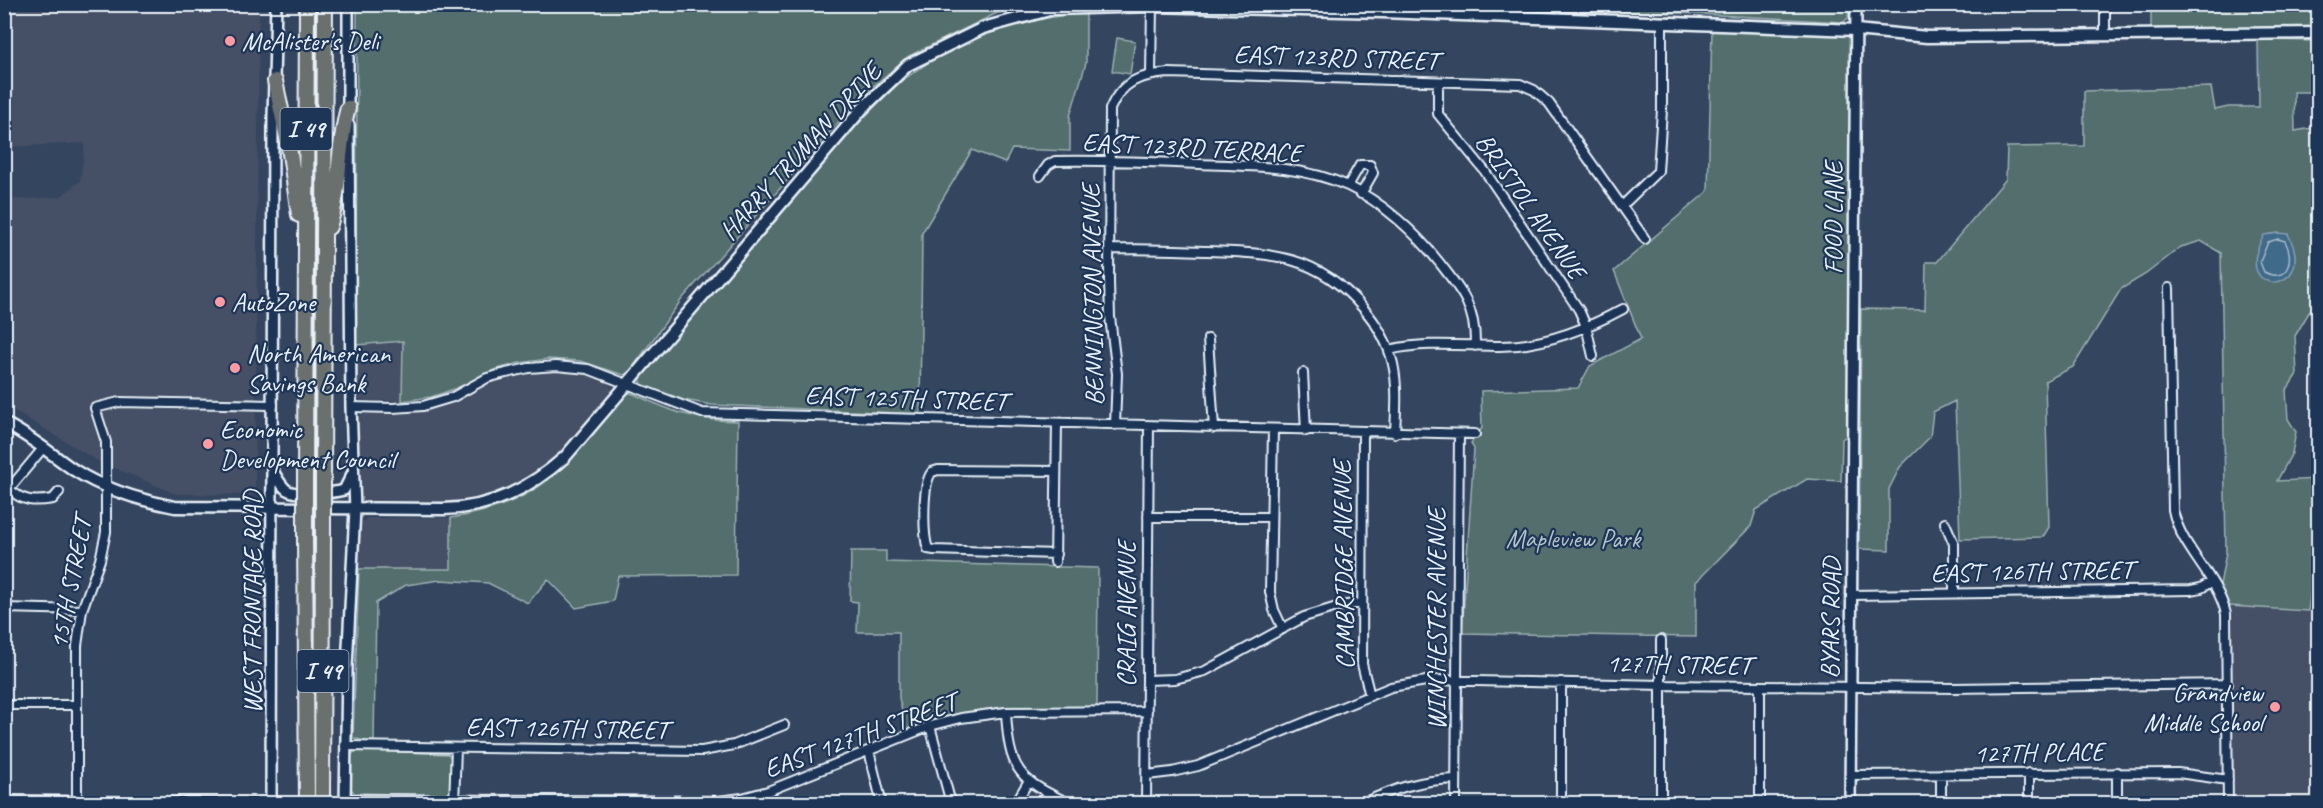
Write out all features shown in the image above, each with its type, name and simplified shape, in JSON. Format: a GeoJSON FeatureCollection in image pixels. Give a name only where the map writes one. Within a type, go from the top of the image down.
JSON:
{"type":"FeatureCollection","features":[{"type":"Feature","properties":{"kind":"highway","name":"I 49"},"geometry":{"type":"LineString","coordinates":[[307,4],[305,481],[307,804]]}},
{"type":"Feature","properties":{"kind":"highway","name":"I 49"},"geometry":{"type":"LineString","coordinates":[[322,804],[325,4]]}},
{"type":"Feature","properties":{"kind":"highway"},"geometry":{"type":"LineString","coordinates":[[275,81],[289,147],[306,253]]}},
{"type":"Feature","properties":{"kind":"highway"},"geometry":{"type":"LineString","coordinates":[[325,243],[335,208],[342,129],[348,108]]}},
{"type":"Feature","properties":{"kind":"highway"},"geometry":{"type":"LineString","coordinates":[[299,804],[301,782],[307,770]]}},
{"type":"Feature","properties":{"kind":"main road","name":"HARRY TRUMAN DRIVE"},"geometry":{"type":"LineString","coordinates":[[4,423],[44,447],[75,470],[106,487],[141,500],[175,507],[459,509],[512,494],[544,475],[565,457],[862,109],[908,65],[983,28],[1053,9],[1153,5],[1382,12],[1856,30],[1927,37],[2319,33]]}},
{"type":"Feature","properties":{"kind":"street","name":"WEST FRONTAGE ROAD"},"geometry":{"type":"LineString","coordinates":[[271,803],[273,117],[276,4]]}},
{"type":"Feature","properties":{"kind":"street"},"geometry":{"type":"LineString","coordinates":[[348,4],[351,406],[355,509],[345,747],[345,801],[454,802],[456,748]]}},
{"type":"Feature","properties":{"kind":"street","name":"FOOD LANE"},"geometry":{"type":"LineString","coordinates":[[1853,432],[1856,4]]}},
{"type":"Feature","properties":{"kind":"street"},"geometry":{"type":"LineString","coordinates":[[2105,4],[2105,35]]}},
{"type":"Feature","properties":{"kind":"street"},"geometry":{"type":"LineString","coordinates":[[1151,74],[1153,5]]}},
{"type":"Feature","properties":{"kind":"street"},"geometry":{"type":"LineString","coordinates":[[1645,239],[1622,206],[1658,171],[1662,110],[1662,23]]}},
{"type":"Feature","properties":{"kind":"street","name":"EAST 123RD STREET"},"geometry":{"type":"LineString","coordinates":[[1151,74],[1520,84],[1534,90],[1549,103],[1622,206]]}},
{"type":"Feature","properties":{"kind":"street","name":"BENNINGTON AVENUE"},"geometry":{"type":"LineString","coordinates":[[1115,425],[1117,374],[1110,317],[1110,109],[1116,96],[1131,81],[1151,74]]}},
{"type":"Feature","properties":{"kind":"street","name":"BRISTOL AVENUE"},"geometry":{"type":"LineString","coordinates":[[1438,82],[1438,114],[1484,170],[1579,310],[1586,326],[1593,356]]}},
{"type":"Feature","properties":{"kind":"street","name":"EAST 123RD TERRACE"},"geometry":{"type":"LineString","coordinates":[[1040,176],[1048,165],[1055,161],[1110,160],[1275,166],[1348,186],[1410,230],[1430,252],[1462,293],[1474,318],[1475,346]]}},
{"type":"Feature","properties":{"kind":"street"},"geometry":{"type":"LineString","coordinates":[[1348,186],[1360,165],[1370,165],[1372,173],[1362,194]]}},
{"type":"Feature","properties":{"kind":"street"},"geometry":{"type":"LineString","coordinates":[[1110,249],[1260,252],[1295,260],[1326,274],[1352,294],[1373,319],[1389,350],[1396,386],[1395,433]]}},
{"type":"Feature","properties":{"kind":"street"},"geometry":{"type":"LineString","coordinates":[[2169,288],[2173,510],[2181,536],[2223,600],[2226,614],[2228,804]]}},
{"type":"Feature","properties":{"kind":"street"},"geometry":{"type":"LineString","coordinates":[[1389,350],[1423,344],[1503,346],[1528,344],[1568,333],[1623,309]]}},
{"type":"Feature","properties":{"kind":"street"},"geometry":{"type":"LineString","coordinates":[[1208,339],[1214,428]]}},
{"type":"Feature","properties":{"kind":"street","name":"EAST 125TH STREET"},"geometry":{"type":"LineString","coordinates":[[351,406],[393,408],[423,406],[453,397],[487,378],[529,368],[556,366],[588,369],[702,413],[1475,434]]}},
{"type":"Feature","properties":{"kind":"street"},"geometry":{"type":"LineString","coordinates":[[1304,373],[1306,431]]}},
{"type":"Feature","properties":{"kind":"street","name":"15TH STREET"},"geometry":{"type":"LineString","coordinates":[[77,802],[75,705],[77,646],[82,610],[104,544],[106,442],[95,408],[119,402],[273,405]]}},
{"type":"Feature","properties":{"kind":"street"},"geometry":{"type":"LineString","coordinates":[[1056,471],[938,470],[932,472],[926,482],[925,540],[928,549],[1055,558],[1057,423]]}},
{"type":"Feature","properties":{"kind":"street","name":"CRAIG AVENUE"},"geometry":{"type":"LineString","coordinates":[[1146,804],[1149,426]]}},
{"type":"Feature","properties":{"kind":"street"},"geometry":{"type":"LineString","coordinates":[[1273,430],[1269,592],[1283,629]]}},
{"type":"Feature","properties":{"kind":"street","name":"CAMBRIDGE AVENUE"},"geometry":{"type":"LineString","coordinates":[[1363,432],[1362,664],[1370,696]]}},
{"type":"Feature","properties":{"kind":"street","name":"BYARS ROAD"},"geometry":{"type":"LineString","coordinates":[[1850,804],[1853,432]]}},
{"type":"Feature","properties":{"kind":"street","name":"WINCHESTER AVENUE"},"geometry":{"type":"LineString","coordinates":[[1456,804],[1459,434]]}},
{"type":"Feature","properties":{"kind":"street"},"geometry":{"type":"LineString","coordinates":[[44,447],[7,491],[26,500],[53,499],[59,492]]}},
{"type":"Feature","properties":{"kind":"street"},"geometry":{"type":"LineString","coordinates":[[273,471],[287,490],[294,493],[336,493],[344,490],[353,471]]}},
{"type":"Feature","properties":{"kind":"street"},"geometry":{"type":"LineString","coordinates":[[1148,517],[1271,517]]}},
{"type":"Feature","properties":{"kind":"street"},"geometry":{"type":"LineString","coordinates":[[1945,523],[1954,544],[1954,593]]}},
{"type":"Feature","properties":{"kind":"street","name":"EAST 126TH STREET"},"geometry":{"type":"LineString","coordinates":[[1851,595],[2191,590],[2201,588],[2211,582]]}},
{"type":"Feature","properties":{"kind":"street"},"geometry":{"type":"LineString","coordinates":[[1147,680],[1175,679],[1205,671],[1319,611],[1362,603]]}},
{"type":"Feature","properties":{"kind":"street"},"geometry":{"type":"LineString","coordinates":[[4,608],[82,610]]}},
{"type":"Feature","properties":{"kind":"street"},"geometry":{"type":"LineString","coordinates":[[1660,804],[1661,640]]}},
{"type":"Feature","properties":{"kind":"street","name":"127TH STREET"},"geometry":{"type":"LineString","coordinates":[[1147,775],[1198,766],[1370,696],[1407,684],[1457,680],[1851,687],[2228,684]]}},
{"type":"Feature","properties":{"kind":"street"},"geometry":{"type":"LineString","coordinates":[[1561,682],[1561,804]]}},
{"type":"Feature","properties":{"kind":"street"},"geometry":{"type":"LineString","coordinates":[[1760,686],[1760,804]]}},
{"type":"Feature","properties":{"kind":"street"},"geometry":{"type":"LineString","coordinates":[[4,705],[75,705]]}},
{"type":"Feature","properties":{"kind":"street","name":"EAST 127TH STREET"},"geometry":{"type":"LineString","coordinates":[[454,802],[718,801],[742,798],[768,791],[930,726],[961,717],[1006,712],[1147,711]]}},
{"type":"Feature","properties":{"kind":"street"},"geometry":{"type":"LineString","coordinates":[[1006,712],[1010,752],[1019,772],[1028,782],[1071,804]]}},
{"type":"Feature","properties":{"kind":"street","name":"EAST 126TH STREET"},"geometry":{"type":"LineString","coordinates":[[345,747],[702,751],[734,745],[784,725]]}},
{"type":"Feature","properties":{"kind":"street"},"geometry":{"type":"LineString","coordinates":[[930,726],[953,804]]}},
{"type":"Feature","properties":{"kind":"street"},"geometry":{"type":"LineString","coordinates":[[869,751],[882,804]]}},
{"type":"Feature","properties":{"kind":"street"},"geometry":{"type":"LineString","coordinates":[[2116,772],[2117,804]]}},
{"type":"Feature","properties":{"kind":"street","name":"127TH PLACE"},"geometry":{"type":"LineString","coordinates":[[1850,776],[2116,772],[2178,773],[2228,780]]}},
{"type":"Feature","properties":{"kind":"street"},"geometry":{"type":"LineString","coordinates":[[2029,773],[2029,804]]}},
{"type":"Feature","properties":{"kind":"street"},"geometry":{"type":"LineString","coordinates":[[1941,774],[1941,804]]}},
{"type":"Feature","properties":{"kind":"street"},"geometry":{"type":"LineString","coordinates":[[1360,804],[1404,785],[1456,779]]}},
{"type":"Feature","properties":{"kind":"street"},"geometry":{"type":"LineString","coordinates":[[1016,804],[1028,782]]}},
{"type":"Feature","properties":{"kind":"street"},"geometry":{"type":"LineString","coordinates":[[4,800],[271,803]]}},
{"type":"Feature","properties":{"kind":"shaded area"},"geometry":{"type":"Polygon","coordinates":[[[5,5],[259,5],[255,495],[176,494],[96,460],[5,405],[5,200],[60,197],[80,181],[85,143],[5,147],[5,5]]]}},
{"type":"Feature","properties":{"kind":"shaded area"},"geometry":{"type":"Polygon","coordinates":[[[403,340],[402,401],[358,398],[356,345],[403,340]]]}},
{"type":"Feature","properties":{"kind":"shaded area"},"geometry":{"type":"Polygon","coordinates":[[[554,369],[581,372],[606,382],[612,387],[612,393],[568,446],[543,469],[507,490],[457,503],[368,502],[362,499],[359,492],[357,421],[361,414],[410,412],[437,407],[499,380],[554,369]]]}},
{"type":"Feature","properties":{"kind":"shaded area"},"geometry":{"type":"Polygon","coordinates":[[[367,518],[451,518],[452,569],[359,569],[359,530],[361,523],[367,518]]]}},
{"type":"Feature","properties":{"kind":"shaded area","name":"Grandview Middle School"},"geometry":{"type":"Polygon","coordinates":[[[2318,538],[2318,803],[2232,803],[2230,606],[2308,611],[2318,538]]]}},
{"type":"Feature","properties":{"kind":"green space"},"geometry":{"type":"Polygon","coordinates":[[[357,4],[1034,5],[997,13],[909,56],[862,96],[682,299],[631,370],[624,375],[580,361],[548,359],[519,363],[494,370],[457,388],[431,397],[402,401],[403,341],[356,345],[357,4]]]}},
{"type":"Feature","properties":{"kind":"green space"},"geometry":{"type":"Polygon","coordinates":[[[1372,5],[1849,5],[1848,18],[1844,22],[1680,13],[1372,5]]]}},
{"type":"Feature","properties":{"kind":"green space"},"geometry":{"type":"Polygon","coordinates":[[[2151,5],[2318,5],[2318,33],[2151,35],[2151,5]]]}},
{"type":"Feature","properties":{"kind":"green space"},"geometry":{"type":"Polygon","coordinates":[[[1086,13],[1086,63],[1070,116],[1070,151],[1012,149],[1005,163],[972,150],[922,233],[920,414],[712,405],[684,400],[642,385],[640,378],[644,371],[861,121],[897,85],[939,56],[986,35],[1036,20],[1086,13]]]}},
{"type":"Feature","properties":{"kind":"green space","name":"Mapleview Park"},"geometry":{"type":"Polygon","coordinates":[[[1712,29],[1847,35],[1851,40],[1848,435],[1842,439],[1841,481],[1807,479],[1756,510],[1751,526],[1696,582],[1696,637],[1462,633],[1474,449],[1471,443],[1482,428],[1481,391],[1578,388],[1590,366],[1641,339],[1614,271],[1708,191],[1712,29]]]}},
{"type":"Feature","properties":{"kind":"green space"},"geometry":{"type":"Polygon","coordinates":[[[1117,38],[1135,41],[1130,74],[1112,71],[1117,38]]]}},
{"type":"Feature","properties":{"kind":"green space"},"geometry":{"type":"Polygon","coordinates":[[[2258,40],[2318,41],[2318,92],[2294,92],[2295,131],[2318,127],[2318,309],[2311,309],[2295,336],[2297,374],[2286,391],[2288,419],[2296,432],[2292,453],[2277,481],[2318,479],[2318,538],[2308,611],[2230,606],[2220,585],[2226,553],[2221,253],[2201,241],[2181,247],[2146,274],[2121,289],[2073,367],[2045,381],[2049,527],[2043,537],[1960,539],[1955,401],[1933,412],[1930,437],[1900,467],[1889,489],[1889,550],[1859,549],[1861,309],[1925,310],[1926,262],[1937,262],[2006,179],[2007,147],[2084,146],[2084,91],[2211,87],[2215,110],[2228,107],[2259,107],[2258,40]]]}},
{"type":"Feature","properties":{"kind":"green space"},"geometry":{"type":"Polygon","coordinates":[[[631,393],[683,414],[722,421],[738,421],[736,575],[618,576],[613,601],[576,608],[548,579],[528,603],[488,583],[440,580],[406,585],[376,603],[374,743],[353,738],[359,569],[451,569],[451,518],[482,512],[509,503],[532,491],[571,460],[625,394],[631,393]]]}},
{"type":"Feature","properties":{"kind":"green space"},"geometry":{"type":"Polygon","coordinates":[[[851,551],[886,551],[886,562],[1098,568],[1097,707],[1004,707],[966,712],[906,729],[899,698],[899,632],[857,632],[858,602],[850,601],[851,551]]]}},
{"type":"Feature","properties":{"kind":"green space"},"geometry":{"type":"Polygon","coordinates":[[[357,750],[448,754],[452,759],[451,790],[445,795],[354,793],[350,787],[350,756],[357,750]]]}},
{"type":"Feature","properties":{"kind":"water"},"geometry":{"type":"Polygon","coordinates":[[[2288,234],[2295,255],[2293,269],[2285,279],[2274,282],[2264,280],[2257,271],[2256,256],[2264,235],[2288,234]]]}},
{"type":"Feature","properties":{"kind":"place","name":"McAlister's Deli"},"geometry":{"type":"Point","coordinates":[230,41]}},
{"type":"Feature","properties":{"kind":"place","name":"AutoZone"},"geometry":{"type":"Point","coordinates":[220,302]}},
{"type":"Feature","properties":{"kind":"place","name":"North American Savings Bank"},"geometry":{"type":"Point","coordinates":[235,368]}},
{"type":"Feature","properties":{"kind":"place","name":"Economic Development Council"},"geometry":{"type":"Point","coordinates":[208,444]}},
{"type":"Feature","properties":{"kind":"place","name":"Grandview Middle School"},"geometry":{"type":"Point","coordinates":[2275,707]}}]}
